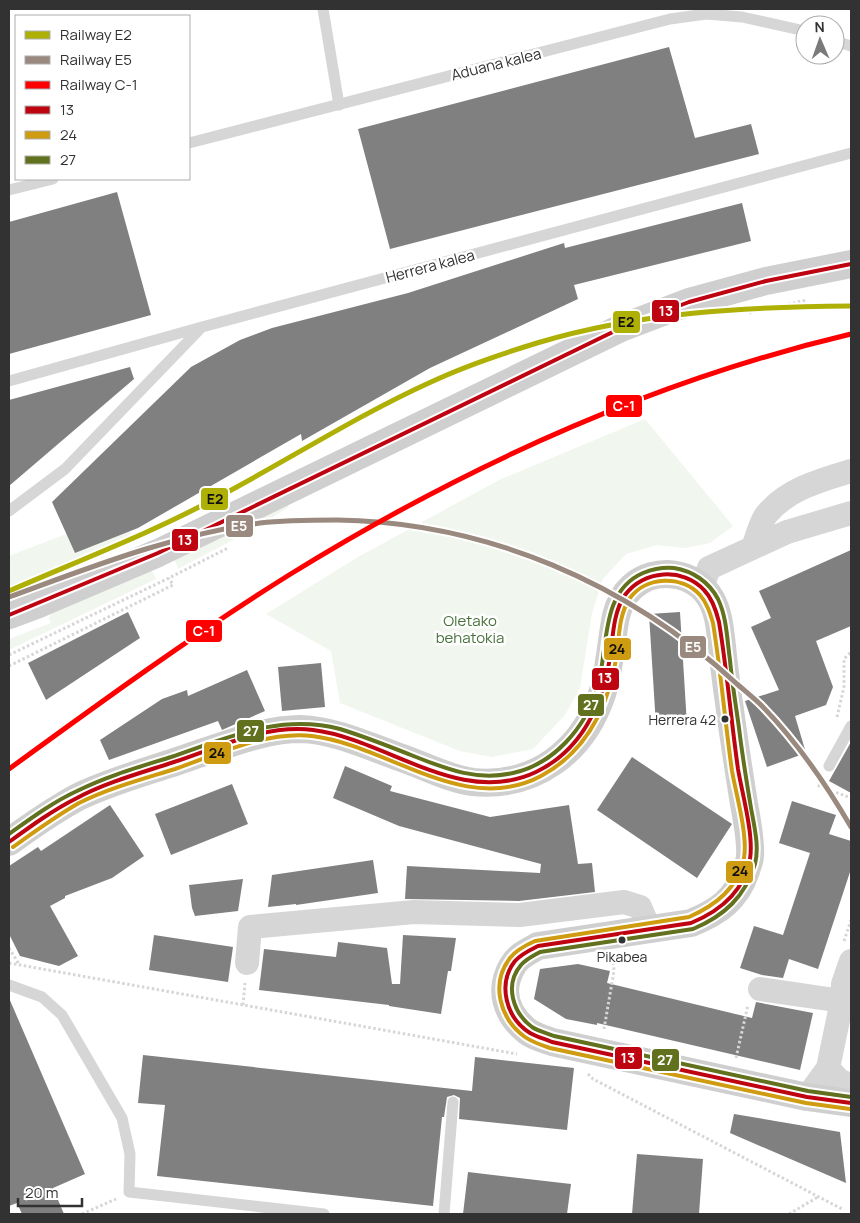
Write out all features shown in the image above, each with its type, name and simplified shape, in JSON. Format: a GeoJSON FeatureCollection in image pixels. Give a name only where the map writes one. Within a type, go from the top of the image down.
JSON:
{"type":"FeatureCollection","features":[{"type":"Feature","properties":{"kind":"street"},"geometry":{"type":"LineString","coordinates":[[9,615],[167,549],[621,328],[689,302],[766,281],[851,264]]}},
{"type":"Feature","properties":{"kind":"street"},"geometry":{"type":"LineString","coordinates":[[753,548],[765,516],[788,494],[830,477],[851,471]]}},
{"type":"Feature","properties":{"kind":"street"},"geometry":{"type":"LineString","coordinates":[[702,588],[710,568],[787,532],[851,513]]}},
{"type":"Feature","properties":{"kind":"street"},"geometry":{"type":"LineString","coordinates":[[9,842],[38,821],[77,798],[100,788],[240,740],[280,730],[302,729],[324,732],[349,739],[444,774],[473,782],[508,780],[537,772],[568,751],[581,736],[593,717],[602,692],[616,616],[625,594],[642,579],[656,574],[684,576],[702,588],[717,612],[748,826],[750,857],[742,883],[731,899],[712,914],[691,923],[538,946],[522,955],[513,964],[506,983],[506,1004],[511,1016],[528,1033],[591,1060],[730,1081],[807,1097],[851,1103]]}},
{"type":"Feature","properties":{"kind":"street"},"geometry":{"type":"LineString","coordinates":[[247,963],[250,927],[414,912],[520,915],[624,902],[640,907],[650,930]]}},
{"type":"Feature","properties":{"kind":"street"},"geometry":{"type":"LineString","coordinates":[[807,1097],[828,1068],[844,984],[851,961]]}},
{"type":"Feature","properties":{"kind":"street"},"geometry":{"type":"LineString","coordinates":[[755,993],[842,1001]]}},
{"type":"Feature","properties":{"kind":"street"},"geometry":{"type":"LineString","coordinates":[[828,1068],[839,1080],[851,1086]]}},
{"type":"Feature","properties":{"kind":"lane"},"geometry":{"type":"LineString","coordinates":[[323,9],[339,104]]}},
{"type":"Feature","properties":{"kind":"lane","name":"Aduana kalea"},"geometry":{"type":"LineString","coordinates":[[190,144],[670,19],[706,14],[742,17],[795,29]]}},
{"type":"Feature","properties":{"kind":"lane","name":"Herrera kalea"},"geometry":{"type":"LineString","coordinates":[[9,381],[202,327],[851,153]]}},
{"type":"Feature","properties":{"kind":"lane"},"geometry":{"type":"LineString","coordinates":[[9,190],[49,180]]}},
{"type":"Feature","properties":{"kind":"lane"},"geometry":{"type":"LineString","coordinates":[[9,511],[65,469],[202,327]]}},
{"type":"Feature","properties":{"kind":"lane"},"geometry":{"type":"LineString","coordinates":[[829,766],[851,726]]}},
{"type":"Feature","properties":{"kind":"lane"},"geometry":{"type":"LineString","coordinates":[[9,985],[42,997],[62,1015],[122,1118],[130,1154],[129,1192],[324,1214]]}},
{"type":"Feature","properties":{"kind":"lane"},"geometry":{"type":"LineString","coordinates":[[444,1214],[453,1102]]}},
{"type":"Feature","properties":{"kind":"path"},"geometry":{"type":"LineString","coordinates":[[748,313],[814,298]]}},
{"type":"Feature","properties":{"kind":"path"},"geometry":{"type":"LineString","coordinates":[[9,655],[231,547]]}},
{"type":"Feature","properties":{"kind":"path"},"geometry":{"type":"LineString","coordinates":[[9,666],[173,584],[169,578]]}},
{"type":"Feature","properties":{"kind":"path"},"geometry":{"type":"LineString","coordinates":[[844,687],[844,659],[851,652]]}},
{"type":"Feature","properties":{"kind":"path"},"geometry":{"type":"LineString","coordinates":[[834,791],[851,798]]}},
{"type":"Feature","properties":{"kind":"path"},"geometry":{"type":"LineString","coordinates":[[9,948],[19,964]]}},
{"type":"Feature","properties":{"kind":"path"},"geometry":{"type":"LineString","coordinates":[[9,962],[518,1054]]}},
{"type":"Feature","properties":{"kind":"path"},"geometry":{"type":"LineString","coordinates":[[614,971],[591,1060],[592,1079],[844,1210]]}},
{"type":"Feature","properties":{"kind":"path"},"geometry":{"type":"LineString","coordinates":[[730,1081],[755,993]]}},
{"type":"Feature","properties":{"kind":"path"},"geometry":{"type":"LineString","coordinates":[[82,1214],[129,1192]]}},
{"type":"Feature","properties":{"kind":"path"},"geometry":{"type":"LineString","coordinates":[[789,1214],[818,1196]]}},
{"type":"Feature","properties":{"kind":"green space","name":"Oletako behatokia"},"geometry":{"type":"Polygon","coordinates":[[[645,419],[733,526],[710,543],[685,548],[657,545],[626,554],[603,579],[592,613],[580,688],[565,715],[533,749],[491,757],[460,751],[340,703],[331,651],[266,614],[358,557],[499,480],[645,419]]]}},
{"type":"Feature","properties":{"kind":"green space"},"geometry":{"type":"Polygon","coordinates":[[[286,504],[289,507],[250,531],[178,569],[174,558],[286,504]]]}},
{"type":"Feature","properties":{"kind":"green space"},"geometry":{"type":"Polygon","coordinates":[[[130,531],[136,541],[37,584],[9,594],[9,556],[66,534],[75,553],[130,531]]]}},
{"type":"Feature","properties":{"kind":"green space"},"geometry":{"type":"Polygon","coordinates":[[[151,568],[156,579],[9,650],[9,639],[51,623],[49,619],[53,609],[151,568]]]}},
{"type":"Feature","properties":{"kind":"building"},"geometry":{"type":"Polygon","coordinates":[[[669,47],[695,138],[751,124],[759,154],[390,249],[358,129],[669,47]]]}},
{"type":"Feature","properties":{"kind":"building"},"geometry":{"type":"Polygon","coordinates":[[[117,192],[151,315],[9,354],[9,222],[117,192]]]}},
{"type":"Feature","properties":{"kind":"building"},"geometry":{"type":"Polygon","coordinates":[[[742,203],[751,241],[574,285],[578,299],[430,368],[302,441],[301,434],[138,528],[75,553],[52,502],[191,367],[240,340],[272,328],[408,293],[564,243],[565,248],[742,203]]]}},
{"type":"Feature","properties":{"kind":"building"},"geometry":{"type":"Polygon","coordinates":[[[130,367],[134,379],[9,486],[9,400],[130,367]]]}},
{"type":"Feature","properties":{"kind":"building"},"geometry":{"type":"Polygon","coordinates":[[[851,550],[851,626],[816,641],[833,687],[826,705],[795,716],[806,753],[767,767],[745,701],[779,690],[751,627],[771,618],[759,591],[851,550]]]}},
{"type":"Feature","properties":{"kind":"building"},"geometry":{"type":"Polygon","coordinates":[[[128,612],[140,638],[46,700],[28,663],[128,612]]]}},
{"type":"Feature","properties":{"kind":"building"},"geometry":{"type":"Polygon","coordinates":[[[680,612],[687,725],[656,726],[649,614],[680,612]]]}},
{"type":"Feature","properties":{"kind":"building"},"geometry":{"type":"Polygon","coordinates":[[[321,663],[325,707],[282,711],[278,667],[321,663]]]}},
{"type":"Feature","properties":{"kind":"building"},"geometry":{"type":"Polygon","coordinates":[[[247,670],[265,711],[222,730],[218,721],[109,760],[100,740],[162,699],[187,690],[188,696],[247,670]]]}},
{"type":"Feature","properties":{"kind":"building"},"geometry":{"type":"Polygon","coordinates":[[[851,742],[851,793],[829,781],[851,742]]]}},
{"type":"Feature","properties":{"kind":"building"},"geometry":{"type":"Polygon","coordinates":[[[632,757],[732,824],[697,878],[597,810],[632,757]]]}},
{"type":"Feature","properties":{"kind":"building"},"geometry":{"type":"Polygon","coordinates":[[[345,766],[392,786],[390,791],[490,817],[569,805],[578,864],[592,863],[595,892],[519,901],[405,899],[407,866],[540,873],[541,864],[399,826],[333,798],[345,766]]]}},
{"type":"Feature","properties":{"kind":"building"},"geometry":{"type":"Polygon","coordinates":[[[232,784],[248,824],[171,855],[155,814],[232,784]]]}},
{"type":"Feature","properties":{"kind":"building"},"geometry":{"type":"Polygon","coordinates":[[[792,801],[836,815],[829,834],[851,841],[851,869],[818,969],[789,959],[783,978],[762,975],[740,968],[754,926],[783,935],[810,853],[779,843],[792,801]]]}},
{"type":"Feature","properties":{"kind":"building"},"geometry":{"type":"Polygon","coordinates":[[[110,805],[144,856],[112,878],[65,896],[65,898],[50,906],[78,956],[59,966],[20,956],[9,934],[9,866],[38,847],[41,851],[110,805]]]}},
{"type":"Feature","properties":{"kind":"building"},"geometry":{"type":"Polygon","coordinates":[[[373,860],[378,893],[296,905],[268,907],[272,875],[373,860]]]}},
{"type":"Feature","properties":{"kind":"building"},"geometry":{"type":"Polygon","coordinates":[[[243,879],[238,911],[195,916],[189,885],[243,879]]]}},
{"type":"Feature","properties":{"kind":"building"},"geometry":{"type":"Polygon","coordinates":[[[154,935],[233,947],[228,982],[149,970],[154,935]]]}},
{"type":"Feature","properties":{"kind":"building"},"geometry":{"type":"Polygon","coordinates":[[[403,935],[456,938],[441,1014],[389,1005],[259,990],[264,949],[336,957],[338,942],[387,948],[392,984],[400,984],[403,935]]]}},
{"type":"Feature","properties":{"kind":"building"},"geometry":{"type":"Polygon","coordinates":[[[578,964],[610,971],[607,983],[752,1018],[756,1002],[813,1013],[800,1070],[597,1023],[597,1025],[566,1019],[534,999],[540,969],[578,964]]]}},
{"type":"Feature","properties":{"kind":"building"},"geometry":{"type":"Polygon","coordinates":[[[9,998],[85,1174],[53,1188],[64,1214],[22,1214],[17,1203],[9,1206],[9,998]]]}},
{"type":"Feature","properties":{"kind":"building"},"geometry":{"type":"Polygon","coordinates":[[[143,1055],[472,1091],[475,1057],[574,1068],[567,1130],[459,1119],[460,1098],[454,1095],[447,1097],[444,1117],[442,1117],[433,1206],[157,1176],[165,1105],[138,1103],[143,1055]]]}},
{"type":"Feature","properties":{"kind":"building"},"geometry":{"type":"Polygon","coordinates":[[[734,1114],[840,1132],[846,1183],[730,1133],[734,1114]]]}},
{"type":"Feature","properties":{"kind":"building"},"geometry":{"type":"Polygon","coordinates":[[[637,1154],[703,1159],[699,1214],[632,1214],[637,1154]]]}},
{"type":"Feature","properties":{"kind":"building"},"geometry":{"type":"Polygon","coordinates":[[[468,1172],[571,1184],[567,1214],[463,1214],[468,1172]]]}},
{"type":"Feature","properties":{"kind":"rail line","name":"E2"},"geometry":{"type":"LineString","coordinates":[[9,591],[168,522],[220,496],[404,395],[457,371],[497,356],[576,333],[654,318],[732,310],[851,306]]}},
{"type":"Feature","properties":{"kind":"rail line","name":"C-1"},"geometry":{"type":"LineString","coordinates":[[9,769],[148,669],[253,598],[355,536],[422,499],[490,464],[560,432],[631,403],[704,376],[777,353],[851,334]]}},
{"type":"Feature","properties":{"kind":"rail line","name":"E5"},"geometry":{"type":"LineString","coordinates":[[9,597],[102,563],[163,544],[227,529],[269,522],[337,520],[392,523],[447,532],[500,546],[552,565],[602,588],[649,616],[695,648],[756,700],[775,720],[810,764],[851,827]]}},
{"type":"Feature","properties":{"kind":"transit line","name":"13"},"geometry":{"type":"LineString","coordinates":[[9,615],[158,553],[621,328],[689,302],[766,281],[851,264]]}},
{"type":"Feature","properties":{"kind":"transit line","name":"27"},"geometry":{"type":"LineString","coordinates":[[9,834],[59,800],[100,781],[233,736],[275,726],[296,724],[318,725],[340,729],[440,766],[476,775],[500,775],[528,768],[542,762],[554,753],[566,742],[585,717],[597,689],[608,624],[612,608],[619,594],[629,582],[643,573],[662,568],[681,569],[700,578],[710,587],[718,599],[723,614],[757,849],[751,876],[732,904],[714,918],[693,929],[540,952],[525,961],[516,973],[513,981],[513,998],[516,1007],[525,1021],[532,1027],[554,1036],[808,1091],[851,1097]]}},
{"type":"Feature","properties":{"kind":"transit line","name":"13"},"geometry":{"type":"LineString","coordinates":[[9,842],[59,808],[100,787],[242,738],[277,731],[313,730],[341,736],[424,768],[452,777],[480,782],[508,781],[536,772],[553,762],[567,750],[579,737],[589,721],[603,687],[608,669],[616,615],[625,595],[642,580],[652,576],[663,574],[685,578],[695,583],[707,593],[719,622],[738,769],[750,838],[751,849],[747,871],[736,891],[729,899],[712,913],[691,923],[538,946],[523,954],[509,970],[506,980],[507,1000],[510,1010],[522,1027],[530,1033],[552,1042],[807,1097],[851,1103]]}},
{"type":"Feature","properties":{"kind":"transit line","name":"24"},"geometry":{"type":"LineString","coordinates":[[13,847],[62,813],[90,798],[114,788],[242,745],[277,737],[312,736],[341,742],[426,775],[455,784],[483,788],[512,786],[541,776],[572,754],[594,725],[608,691],[617,654],[622,618],[630,598],[645,585],[654,582],[674,581],[684,584],[700,595],[708,608],[713,623],[732,771],[744,838],[745,849],[741,869],[731,887],[717,901],[689,917],[535,941],[518,950],[510,958],[500,979],[499,990],[504,1011],[516,1030],[540,1045],[550,1048],[806,1103],[850,1109]]}},
{"type":"Feature","properties":{"kind":"place","name":"Herrera 42"},"geometry":{"type":"Point","coordinates":[725,719]}},
{"type":"Feature","properties":{"kind":"place","name":"Pikabea"},"geometry":{"type":"Point","coordinates":[622,940]}}]}
